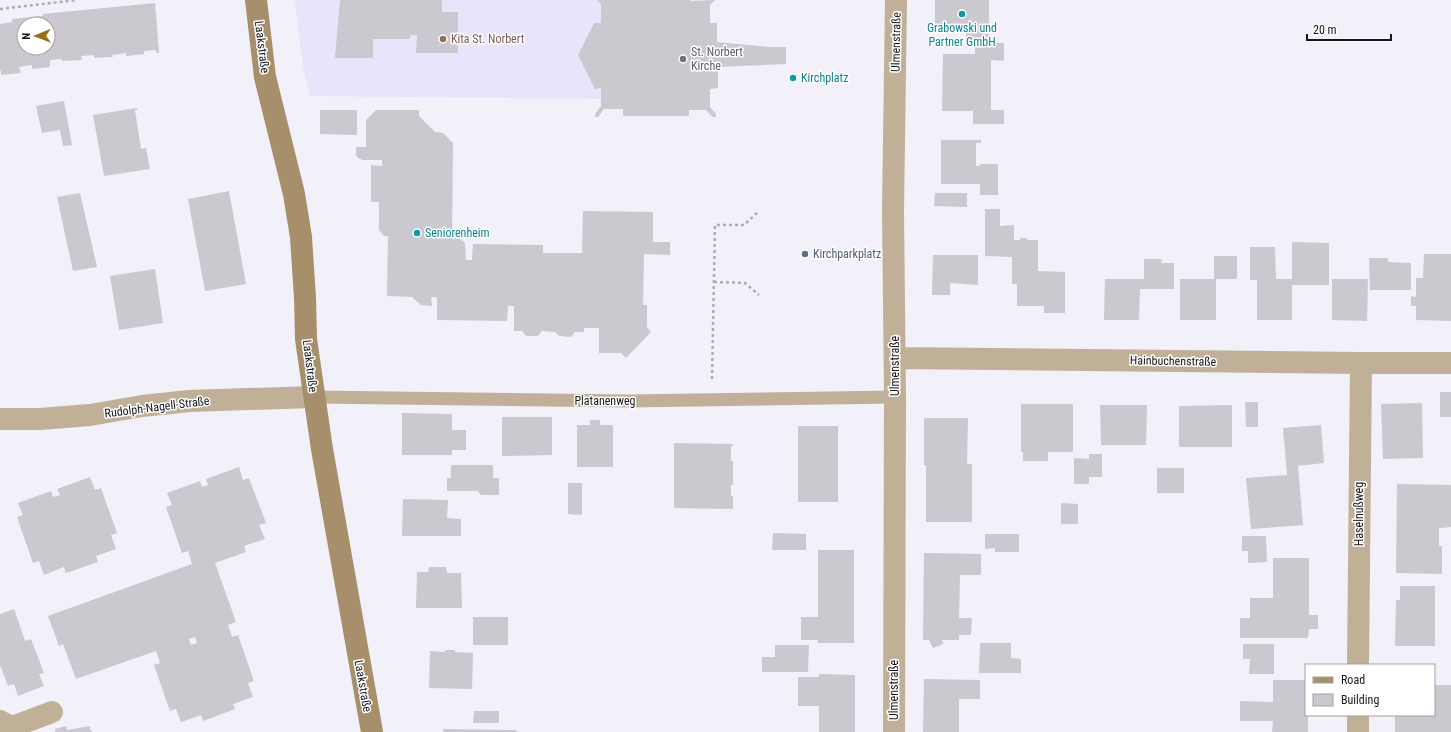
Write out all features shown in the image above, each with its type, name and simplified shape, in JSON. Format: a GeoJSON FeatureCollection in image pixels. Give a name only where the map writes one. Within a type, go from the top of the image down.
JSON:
{"type":"FeatureCollection","features":[{"type":"Feature","properties":{"kind":"street","name":"Laakstraße"},"geometry":{"type":"LineString","coordinates":[[256,0],[265,77],[294,194],[301,237],[306,339],[314,397],[372,732]]}},
{"type":"Feature","properties":{"kind":"street","name":"Ulmenstraße"},"geometry":{"type":"LineString","coordinates":[[894,732],[894,210],[896,0]]}},
{"type":"Feature","properties":{"kind":"street","name":"Hainbuchenstraße"},"geometry":{"type":"LineString","coordinates":[[895,358],[1451,363]]}},
{"type":"Feature","properties":{"kind":"street","name":"Haselnußweg"},"geometry":{"type":"LineString","coordinates":[[1358,664],[1361,363]]}},
{"type":"Feature","properties":{"kind":"street","name":"Rudolph-Nagell-Straße"},"geometry":{"type":"LineString","coordinates":[[0,419],[40,419],[90,415],[142,406],[189,401],[314,397]]}},
{"type":"Feature","properties":{"kind":"street"},"geometry":{"type":"LineString","coordinates":[[0,721],[12,727],[52,712]]}},
{"type":"Feature","properties":{"kind":"street"},"geometry":{"type":"LineString","coordinates":[[1358,716],[1358,732]]}},
{"type":"Feature","properties":{"kind":"lane","name":"Platanenweg"},"geometry":{"type":"LineString","coordinates":[[314,397],[613,401],[895,397]]}},
{"type":"Feature","properties":{"kind":"path"},"geometry":{"type":"LineString","coordinates":[[0,9],[77,0]]}},
{"type":"Feature","properties":{"kind":"path"},"geometry":{"type":"LineString","coordinates":[[712,400],[715,224],[744,225],[758,212]]}},
{"type":"Feature","properties":{"kind":"path"},"geometry":{"type":"LineString","coordinates":[[714,282],[745,283],[759,296]]}},
{"type":"Feature","properties":{"kind":"shaded area","name":"Kita St. Norbert"},"geometry":{"type":"Polygon","coordinates":[[[295,0],[597,0],[601,4],[601,23],[594,23],[578,55],[595,88],[601,88],[601,99],[310,96],[303,66],[295,0]]]}},
{"type":"Feature","properties":{"kind":"building"},"geometry":{"type":"Polygon","coordinates":[[[340,0],[442,0],[442,12],[458,12],[458,53],[416,53],[417,35],[410,35],[409,39],[373,39],[373,58],[335,58],[340,0]]]}},
{"type":"Feature","properties":{"kind":"building","name":"St. Norbert Kirche"},"geometry":{"type":"Polygon","coordinates":[[[597,0],[715,0],[710,5],[710,23],[717,23],[717,42],[768,47],[786,47],[786,64],[718,67],[718,88],[710,89],[710,107],[716,114],[716,117],[713,117],[706,110],[689,110],[689,116],[623,116],[623,109],[604,109],[598,117],[595,117],[595,114],[601,106],[601,88],[595,89],[578,55],[594,23],[601,23],[601,4],[597,0]]]}},
{"type":"Feature","properties":{"kind":"building","name":"Grabowski und Partner GmbH"},"geometry":{"type":"Polygon","coordinates":[[[935,0],[989,0],[989,40],[966,41],[966,28],[935,28],[935,0]]]}},
{"type":"Feature","properties":{"kind":"building"},"geometry":{"type":"Polygon","coordinates":[[[155,3],[159,53],[156,53],[156,50],[144,51],[144,54],[126,56],[126,53],[112,55],[113,57],[94,58],[94,55],[81,56],[82,60],[50,60],[50,67],[32,69],[32,65],[19,67],[21,73],[1,75],[0,24],[12,22],[12,19],[16,19],[16,56],[56,56],[56,16],[43,16],[43,14],[155,3]]]}},
{"type":"Feature","properties":{"kind":"building"},"geometry":{"type":"Polygon","coordinates":[[[975,42],[1004,43],[1004,61],[991,60],[991,110],[1004,110],[1004,124],[973,124],[973,111],[942,111],[943,54],[975,54],[975,42]]]}},
{"type":"Feature","properties":{"kind":"building"},"geometry":{"type":"Polygon","coordinates":[[[64,101],[72,145],[63,146],[60,130],[42,133],[36,106],[64,101]]]}},
{"type":"Feature","properties":{"kind":"building"},"geometry":{"type":"Polygon","coordinates":[[[137,108],[137,110],[135,110],[141,149],[146,148],[150,169],[104,176],[93,115],[137,108]]]}},
{"type":"Feature","properties":{"kind":"building"},"geometry":{"type":"Polygon","coordinates":[[[320,110],[357,110],[357,135],[320,134],[320,110]]]}},
{"type":"Feature","properties":{"kind":"building","name":"Seniorenheim"},"geometry":{"type":"Polygon","coordinates":[[[376,110],[419,110],[419,116],[435,132],[443,133],[453,143],[452,239],[459,238],[465,243],[466,260],[472,260],[473,244],[543,245],[543,253],[582,253],[583,211],[653,212],[653,242],[670,242],[670,255],[644,254],[643,305],[647,305],[647,327],[651,332],[626,358],[621,353],[599,353],[599,328],[584,328],[584,332],[575,332],[571,337],[559,336],[555,332],[542,331],[538,336],[526,336],[522,331],[514,331],[514,306],[508,306],[507,321],[437,320],[437,297],[431,297],[432,306],[421,305],[412,297],[387,296],[388,236],[384,236],[379,230],[379,202],[371,202],[371,165],[382,166],[382,160],[362,160],[356,155],[356,147],[366,147],[366,120],[376,110]]]}},
{"type":"Feature","properties":{"kind":"building"},"geometry":{"type":"Polygon","coordinates":[[[941,140],[981,140],[981,143],[976,143],[976,166],[980,166],[980,164],[998,164],[998,195],[980,195],[980,184],[941,184],[941,140]]]}},
{"type":"Feature","properties":{"kind":"building"},"geometry":{"type":"Polygon","coordinates":[[[229,191],[246,284],[205,291],[188,199],[229,191]]]}},
{"type":"Feature","properties":{"kind":"building"},"geometry":{"type":"Polygon","coordinates":[[[80,193],[97,267],[73,271],[57,197],[80,193]]]}},
{"type":"Feature","properties":{"kind":"building"},"geometry":{"type":"Polygon","coordinates":[[[935,193],[967,193],[967,207],[934,206],[935,193]]]}},
{"type":"Feature","properties":{"kind":"building"},"geometry":{"type":"Polygon","coordinates":[[[985,209],[1000,209],[1000,226],[1014,225],[1014,240],[1027,238],[1027,240],[1038,240],[1038,271],[1065,272],[1065,313],[1044,313],[1044,306],[1017,306],[1017,284],[1012,284],[1012,257],[985,256],[985,209]]]}},
{"type":"Feature","properties":{"kind":"building"},"geometry":{"type":"Polygon","coordinates":[[[1292,242],[1329,243],[1329,285],[1292,285],[1292,320],[1257,320],[1257,280],[1250,280],[1250,247],[1275,247],[1276,279],[1292,279],[1292,242]]]}},
{"type":"Feature","properties":{"kind":"building"},"geometry":{"type":"Polygon","coordinates":[[[1424,254],[1451,254],[1451,321],[1416,320],[1416,306],[1411,306],[1411,296],[1416,297],[1416,278],[1423,278],[1424,254]]]}},
{"type":"Feature","properties":{"kind":"building"},"geometry":{"type":"Polygon","coordinates":[[[933,255],[978,255],[978,285],[950,283],[950,295],[932,295],[933,255]]]}},
{"type":"Feature","properties":{"kind":"building"},"geometry":{"type":"Polygon","coordinates":[[[1214,256],[1237,256],[1237,279],[1216,279],[1216,320],[1180,320],[1180,279],[1214,279],[1214,256]]]}},
{"type":"Feature","properties":{"kind":"building"},"geometry":{"type":"Polygon","coordinates":[[[1369,258],[1388,258],[1388,262],[1411,263],[1411,290],[1370,290],[1369,258]]]}},
{"type":"Feature","properties":{"kind":"building"},"geometry":{"type":"Polygon","coordinates":[[[1144,259],[1162,259],[1161,263],[1174,263],[1174,289],[1140,289],[1139,320],[1104,320],[1105,279],[1144,279],[1144,259]]]}},
{"type":"Feature","properties":{"kind":"building"},"geometry":{"type":"Polygon","coordinates":[[[155,269],[163,323],[119,330],[110,276],[155,269]]]}},
{"type":"Feature","properties":{"kind":"building"},"geometry":{"type":"Polygon","coordinates":[[[1332,279],[1368,279],[1367,321],[1332,320],[1332,279]]]}},
{"type":"Feature","properties":{"kind":"building"},"geometry":{"type":"Polygon","coordinates":[[[1440,392],[1451,392],[1451,417],[1440,417],[1440,392]]]}},
{"type":"Feature","properties":{"kind":"building"},"geometry":{"type":"Polygon","coordinates":[[[1245,402],[1258,402],[1258,427],[1246,427],[1245,402]]]}},
{"type":"Feature","properties":{"kind":"building"},"geometry":{"type":"Polygon","coordinates":[[[1422,403],[1423,458],[1383,459],[1381,404],[1422,403]]]}},
{"type":"Feature","properties":{"kind":"building"},"geometry":{"type":"Polygon","coordinates":[[[1021,404],[1073,404],[1073,452],[1048,452],[1048,461],[1023,461],[1023,452],[1021,452],[1021,404]]]}},
{"type":"Feature","properties":{"kind":"building"},"geometry":{"type":"Polygon","coordinates":[[[1100,405],[1147,405],[1146,445],[1101,445],[1100,405]]]}},
{"type":"Feature","properties":{"kind":"building"},"geometry":{"type":"Polygon","coordinates":[[[1232,405],[1232,447],[1179,447],[1179,406],[1232,405]]]}},
{"type":"Feature","properties":{"kind":"building"},"geometry":{"type":"Polygon","coordinates":[[[402,413],[452,414],[452,430],[466,430],[466,450],[452,450],[452,455],[402,455],[402,413]]]}},
{"type":"Feature","properties":{"kind":"building"},"geometry":{"type":"Polygon","coordinates":[[[502,417],[552,417],[552,455],[502,456],[502,417]]]}},
{"type":"Feature","properties":{"kind":"building"},"geometry":{"type":"Polygon","coordinates":[[[924,418],[968,418],[967,464],[972,464],[972,522],[926,522],[924,418]]]}},
{"type":"Feature","properties":{"kind":"building"},"geometry":{"type":"Polygon","coordinates":[[[590,420],[600,420],[600,425],[613,425],[613,467],[577,467],[577,425],[590,425],[590,420]]]}},
{"type":"Feature","properties":{"kind":"building"},"geometry":{"type":"Polygon","coordinates":[[[1321,425],[1324,463],[1298,466],[1303,525],[1251,529],[1246,478],[1287,475],[1283,428],[1321,425]]]}},
{"type":"Feature","properties":{"kind":"building"},"geometry":{"type":"Polygon","coordinates":[[[798,426],[838,426],[838,502],[798,502],[798,426]]]}},
{"type":"Feature","properties":{"kind":"building"},"geometry":{"type":"Polygon","coordinates":[[[674,443],[733,444],[733,446],[731,446],[731,461],[733,461],[733,485],[731,485],[731,496],[733,496],[733,509],[674,508],[674,443]]]}},
{"type":"Feature","properties":{"kind":"building"},"geometry":{"type":"Polygon","coordinates":[[[1089,454],[1102,454],[1102,477],[1089,477],[1089,484],[1074,484],[1074,458],[1089,459],[1089,454]]]}},
{"type":"Feature","properties":{"kind":"building"},"geometry":{"type":"Polygon","coordinates":[[[451,465],[493,465],[493,478],[499,478],[499,495],[481,495],[478,491],[447,491],[447,478],[451,478],[451,465]]]}},
{"type":"Feature","properties":{"kind":"building"},"geometry":{"type":"Polygon","coordinates":[[[239,467],[243,480],[249,478],[266,523],[259,525],[265,539],[244,546],[246,552],[215,563],[236,622],[228,625],[232,637],[238,635],[254,681],[248,683],[253,697],[233,704],[235,709],[203,721],[201,715],[181,722],[176,709],[170,711],[154,665],[160,663],[156,651],[76,679],[63,644],[59,646],[48,616],[192,564],[188,551],[182,553],[166,507],[172,505],[167,493],[200,481],[202,487],[208,485],[206,479],[239,467]],[[195,637],[189,639],[191,645],[197,643],[195,637]]]}},
{"type":"Feature","properties":{"kind":"building"},"geometry":{"type":"Polygon","coordinates":[[[1157,468],[1184,468],[1184,493],[1157,493],[1157,468]]]}},
{"type":"Feature","properties":{"kind":"building"},"geometry":{"type":"Polygon","coordinates":[[[90,477],[95,490],[101,488],[117,533],[111,535],[116,549],[96,556],[98,562],[66,573],[64,567],[44,575],[39,561],[33,563],[17,517],[23,515],[18,503],[51,491],[53,497],[60,495],[57,489],[90,477]]]}},
{"type":"Feature","properties":{"kind":"building"},"geometry":{"type":"Polygon","coordinates":[[[568,483],[582,483],[582,515],[568,514],[568,483]]]}},
{"type":"Feature","properties":{"kind":"building"},"geometry":{"type":"Polygon","coordinates":[[[1397,484],[1451,485],[1451,527],[1439,528],[1439,546],[1442,546],[1442,574],[1396,573],[1397,484]]]}},
{"type":"Feature","properties":{"kind":"building"},"geometry":{"type":"Polygon","coordinates":[[[403,499],[448,500],[447,518],[461,519],[461,536],[402,536],[403,499]]]}},
{"type":"Feature","properties":{"kind":"building"},"geometry":{"type":"Polygon","coordinates":[[[1061,503],[1078,504],[1078,524],[1061,524],[1061,503]]]}},
{"type":"Feature","properties":{"kind":"building"},"geometry":{"type":"Polygon","coordinates":[[[773,533],[806,534],[806,550],[772,550],[773,533]]]}},
{"type":"Feature","properties":{"kind":"building"},"geometry":{"type":"Polygon","coordinates":[[[985,534],[1019,534],[1019,552],[995,552],[995,548],[985,549],[985,534]]]}},
{"type":"Feature","properties":{"kind":"building"},"geometry":{"type":"Polygon","coordinates":[[[1242,536],[1266,536],[1267,562],[1248,563],[1248,551],[1242,551],[1242,536]]]}},
{"type":"Feature","properties":{"kind":"building"},"geometry":{"type":"Polygon","coordinates":[[[818,550],[854,550],[854,643],[818,643],[818,640],[801,640],[801,617],[818,617],[818,550]]]}},
{"type":"Feature","properties":{"kind":"building"},"geometry":{"type":"Polygon","coordinates":[[[924,553],[981,554],[981,575],[960,575],[959,618],[972,618],[971,635],[959,635],[959,640],[942,640],[943,644],[933,648],[929,640],[923,640],[924,553]]]}},
{"type":"Feature","properties":{"kind":"building"},"geometry":{"type":"Polygon","coordinates":[[[1273,558],[1309,558],[1309,615],[1318,615],[1318,629],[1309,629],[1308,638],[1240,638],[1240,618],[1250,618],[1250,598],[1273,598],[1273,558]]]}},
{"type":"Feature","properties":{"kind":"building"},"geometry":{"type":"Polygon","coordinates":[[[429,567],[446,567],[447,573],[461,573],[462,608],[416,608],[417,572],[428,572],[429,567]]]}},
{"type":"Feature","properties":{"kind":"building"},"geometry":{"type":"Polygon","coordinates":[[[1400,586],[1435,586],[1435,646],[1395,646],[1396,600],[1400,600],[1400,586]]]}},
{"type":"Feature","properties":{"kind":"building"},"geometry":{"type":"Polygon","coordinates":[[[14,609],[25,641],[31,639],[44,673],[39,674],[44,686],[18,696],[14,684],[8,686],[0,665],[0,614],[14,609]]]}},
{"type":"Feature","properties":{"kind":"building"},"geometry":{"type":"Polygon","coordinates":[[[473,617],[508,617],[508,645],[473,645],[473,617]]]}},
{"type":"Feature","properties":{"kind":"building"},"geometry":{"type":"Polygon","coordinates":[[[980,643],[1011,643],[1011,658],[1021,659],[1021,673],[979,673],[980,643]]]}},
{"type":"Feature","properties":{"kind":"building"},"geometry":{"type":"Polygon","coordinates":[[[1243,644],[1274,644],[1274,674],[1249,674],[1250,659],[1243,659],[1243,644]]]}},
{"type":"Feature","properties":{"kind":"building"},"geometry":{"type":"Polygon","coordinates":[[[775,645],[809,645],[808,672],[762,672],[762,657],[775,657],[775,645]]]}},
{"type":"Feature","properties":{"kind":"building"},"geometry":{"type":"Polygon","coordinates":[[[445,650],[473,653],[472,689],[429,688],[430,651],[445,652],[445,650]]]}},
{"type":"Feature","properties":{"kind":"building"},"geometry":{"type":"Polygon","coordinates":[[[819,674],[855,675],[855,732],[819,732],[819,706],[798,706],[798,677],[819,677],[819,674]]]}},
{"type":"Feature","properties":{"kind":"building"},"geometry":{"type":"Polygon","coordinates":[[[924,679],[980,680],[980,699],[959,699],[959,732],[923,732],[924,679]]]}},
{"type":"Feature","properties":{"kind":"building"},"geometry":{"type":"Polygon","coordinates":[[[1273,680],[1305,680],[1305,716],[1308,716],[1308,732],[1272,732],[1273,721],[1240,721],[1240,701],[1273,702],[1273,680]]]}},
{"type":"Feature","properties":{"kind":"building"},"geometry":{"type":"Polygon","coordinates":[[[1435,685],[1451,685],[1451,732],[1395,732],[1395,716],[1435,716],[1435,685]]]}},
{"type":"Feature","properties":{"kind":"building"},"geometry":{"type":"Polygon","coordinates":[[[474,711],[499,711],[499,723],[473,723],[474,711]]]}},
{"type":"Feature","properties":{"kind":"building"},"geometry":{"type":"Polygon","coordinates":[[[66,726],[67,730],[90,726],[90,730],[93,732],[55,732],[55,729],[66,726]]]}},
{"type":"Feature","properties":{"kind":"building"},"geometry":{"type":"Polygon","coordinates":[[[443,729],[517,730],[516,732],[443,732],[443,729]]]}},
{"type":"Feature","properties":{"kind":"place","name":"Grabowski und Partner GmbH"},"geometry":{"type":"Point","coordinates":[962,14]}},
{"type":"Feature","properties":{"kind":"place","name":"Kita St. Norbert"},"geometry":{"type":"Point","coordinates":[443,39]}},
{"type":"Feature","properties":{"kind":"place","name":"St. Norbert Kirche"},"geometry":{"type":"Point","coordinates":[683,59]}},
{"type":"Feature","properties":{"kind":"place","name":"Kirchplatz"},"geometry":{"type":"Point","coordinates":[793,78]}},
{"type":"Feature","properties":{"kind":"place","name":"Seniorenheim"},"geometry":{"type":"Point","coordinates":[417,233]}},
{"type":"Feature","properties":{"kind":"place","name":"Kirchparkplatz"},"geometry":{"type":"Point","coordinates":[805,254]}}]}
